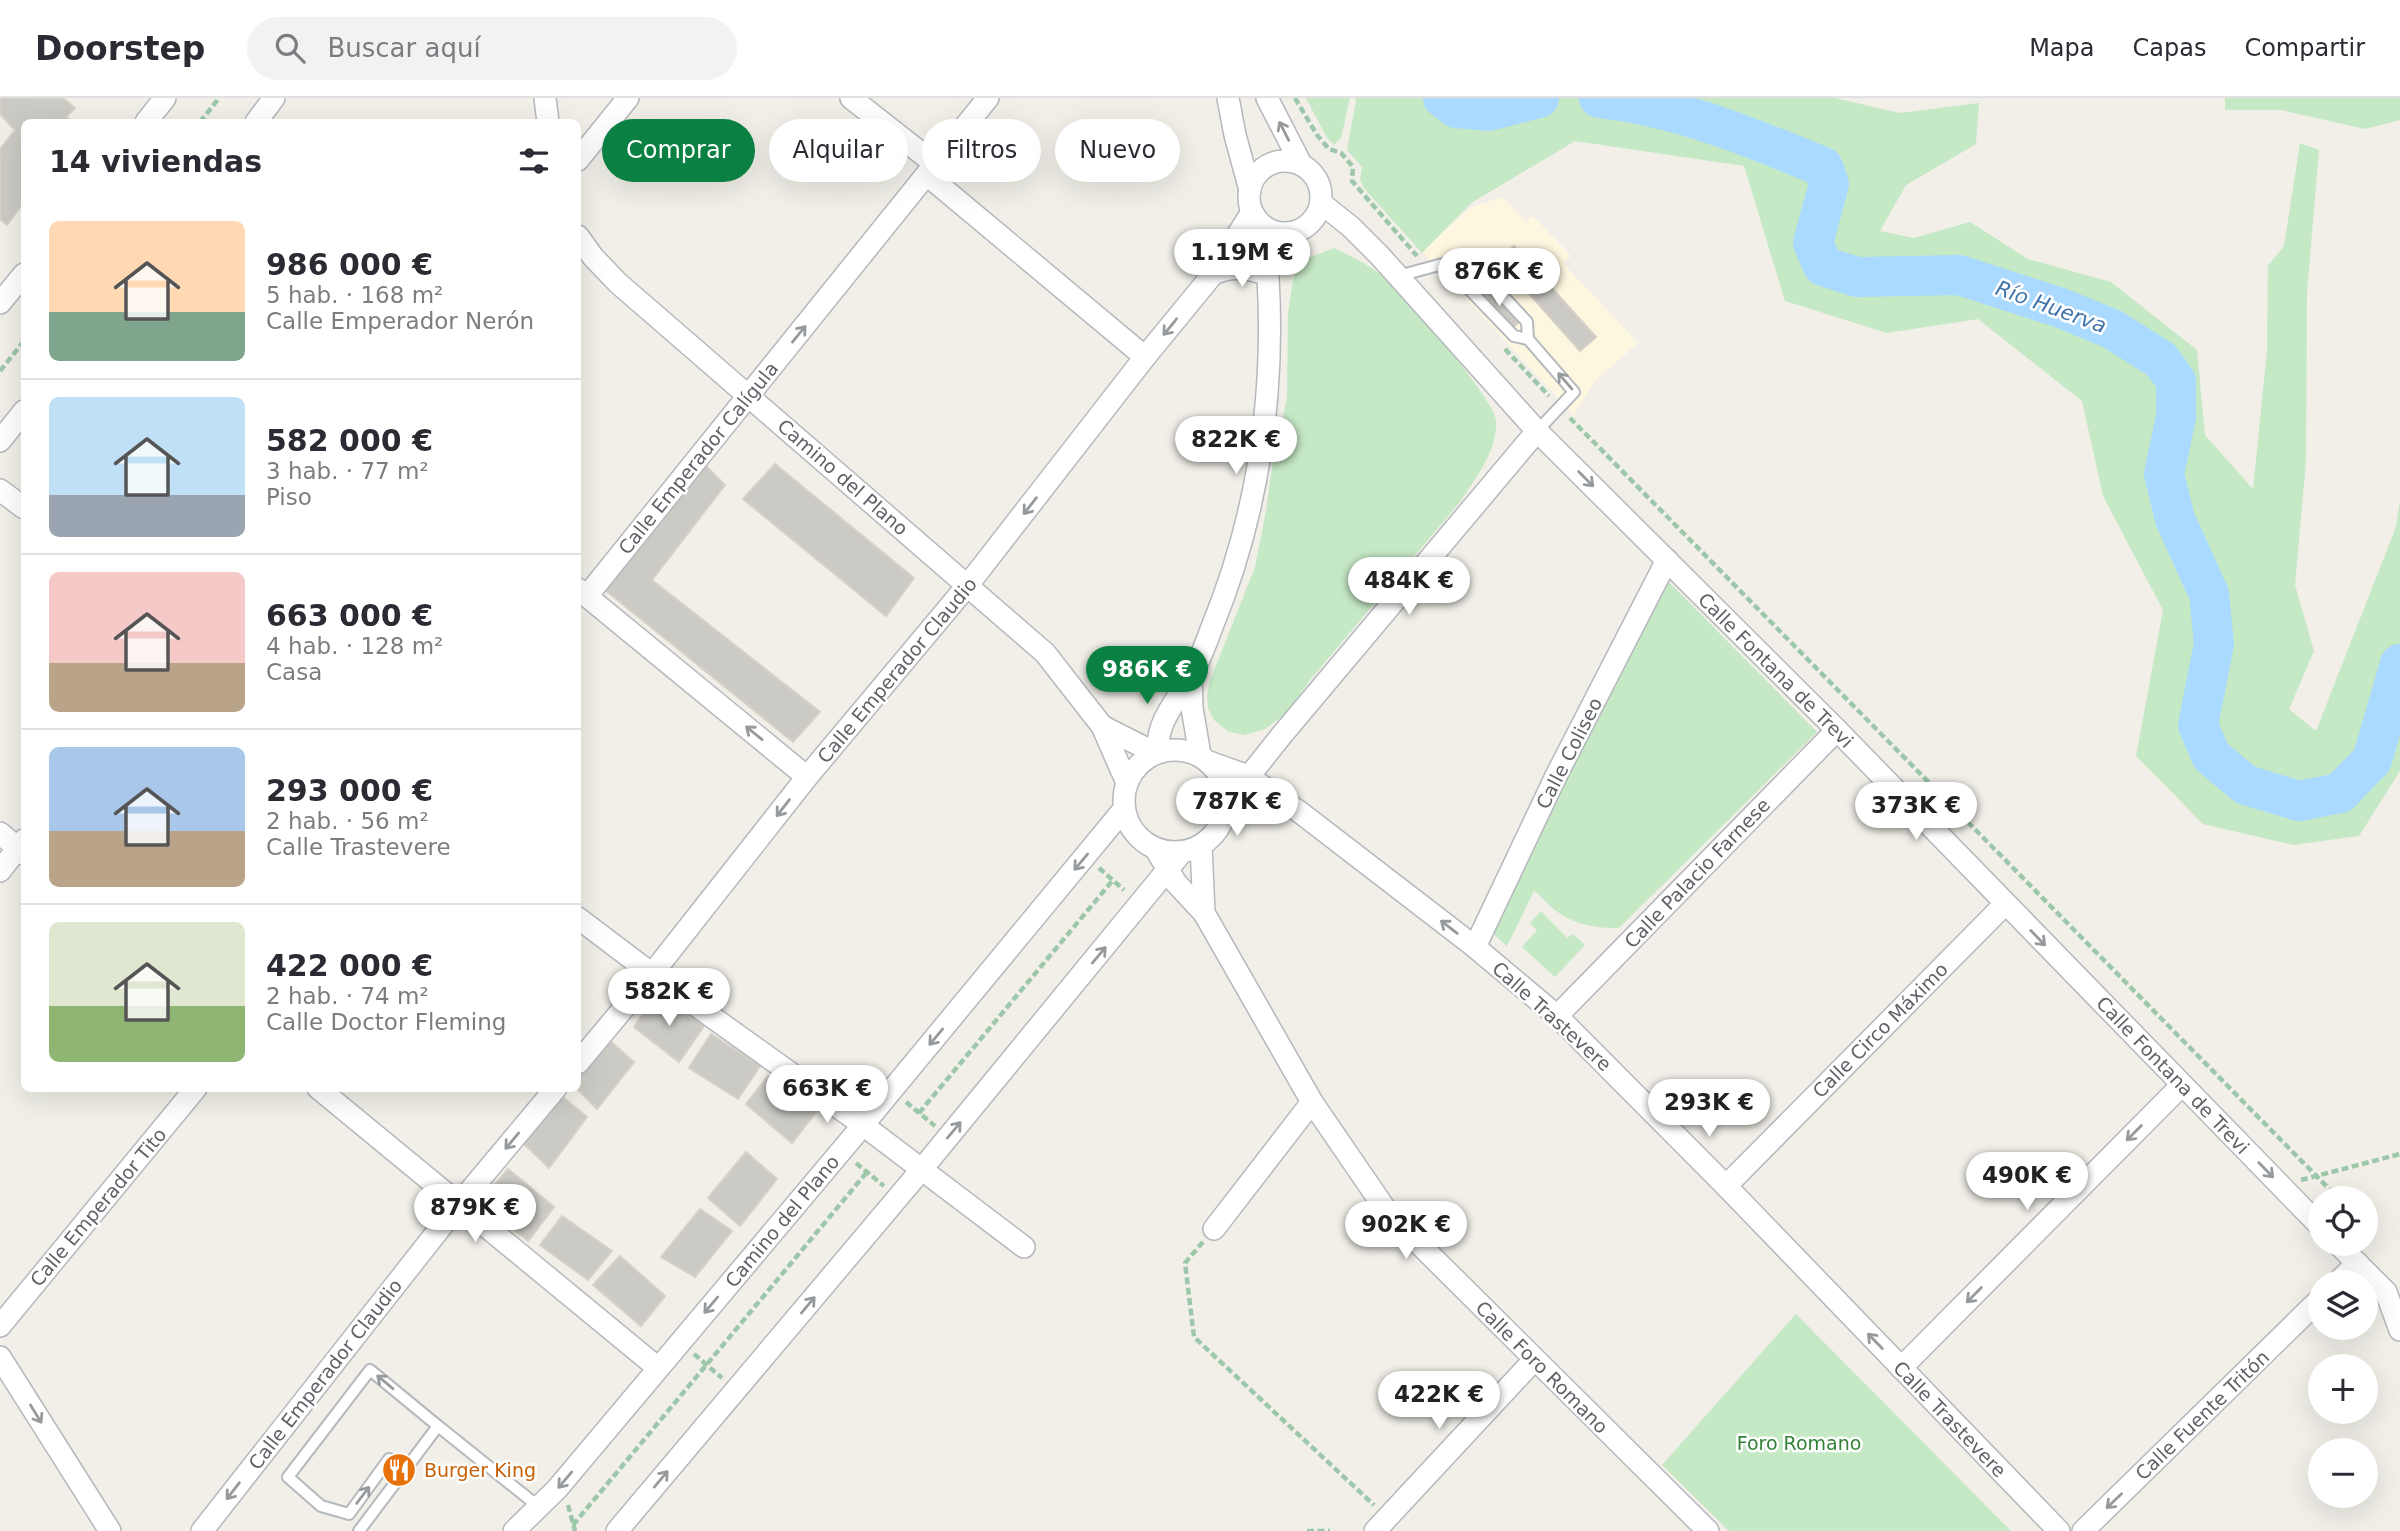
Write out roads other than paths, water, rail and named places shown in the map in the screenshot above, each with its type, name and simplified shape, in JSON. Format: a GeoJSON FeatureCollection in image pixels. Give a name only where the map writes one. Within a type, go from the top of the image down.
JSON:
{"type":"FeatureCollection","features":[{"type":"Feature","properties":{"kind":"street"},"geometry":{"type":"LineString","coordinates":[[148,119],[165,98]]}},
{"type":"Feature","properties":{"kind":"street"},"geometry":{"type":"LineString","coordinates":[[259,119],[274,98]]}},
{"type":"Feature","properties":{"kind":"street"},"geometry":{"type":"LineString","coordinates":[[586,136],[628,98]]}},
{"type":"Feature","properties":{"kind":"street"},"geometry":{"type":"LineString","coordinates":[[851,98],[922,161]]}},
{"type":"Feature","properties":{"kind":"street","name":"Calle Emperador Calígula"},"geometry":{"type":"LineString","coordinates":[[971,119],[988,98]]}},
{"type":"Feature","properties":{"kind":"street"},"geometry":{"type":"LineString","coordinates":[[1157,752],[1159,731],[1191,676],[1234,569],[1261,459],[1269,373],[1268,275],[1228,98]]}},
{"type":"Feature","properties":{"kind":"street"},"geometry":{"type":"LineString","coordinates":[[1267,98],[1301,164]]}},
{"type":"Feature","properties":{"kind":"street"},"geometry":{"type":"LineString","coordinates":[[1250,190],[1254,180],[1269,164],[1279,161],[1301,164],[1311,171],[1322,192],[1318,214],[1304,229],[1282,233],[1271,230],[1261,224],[1253,214]]}},
{"type":"Feature","properties":{"kind":"street","name":"Calle Emperador Calígula"},"geometry":{"type":"LineString","coordinates":[[807,776],[582,592],[750,396],[922,180]]}},
{"type":"Feature","properties":{"kind":"street"},"geometry":{"type":"LineString","coordinates":[[946,182],[1145,357]]}},
{"type":"Feature","properties":{"kind":"street","name":"Calle Fontana de Trevi"},"geometry":{"type":"LineString","coordinates":[[1321,203],[1351,227],[1398,276],[1537,431],[1836,730],[2308,1214]]}},
{"type":"Feature","properties":{"kind":"street","name":"Calle Emperador Claudio"},"geometry":{"type":"LineString","coordinates":[[581,1059],[652,974],[807,776],[967,586],[1213,274],[1253,214]]}},
{"type":"Feature","properties":{"kind":"street"},"geometry":{"type":"LineString","coordinates":[[1268,275],[1294,232]]}},
{"type":"Feature","properties":{"kind":"street","name":"Camino del Plano"},"geometry":{"type":"LineString","coordinates":[[581,240],[618,283],[1045,653],[1102,726],[1127,783]]}},
{"type":"Feature","properties":{"kind":"street"},"geometry":{"type":"LineString","coordinates":[[1213,274],[1242,268],[1268,275]]}},
{"type":"Feature","properties":{"kind":"street"},"geometry":{"type":"LineString","coordinates":[[0,303],[21,278]]}},
{"type":"Feature","properties":{"kind":"street"},"geometry":{"type":"LineString","coordinates":[[0,441],[21,415]]}},
{"type":"Feature","properties":{"kind":"street"},"geometry":{"type":"LineString","coordinates":[[617,1531],[898,1198],[1167,872],[1218,828],[1227,804],[1248,776],[1537,431]]}},
{"type":"Feature","properties":{"kind":"street"},"geometry":{"type":"LineString","coordinates":[[0,490],[21,506]]}},
{"type":"Feature","properties":{"kind":"street","name":"Calle Coliseo"},"geometry":{"type":"LineString","coordinates":[[1475,947],[1556,776],[1667,561]]}},
{"type":"Feature","properties":{"kind":"street"},"geometry":{"type":"LineString","coordinates":[[1191,676],[1192,708],[1205,758],[1223,780],[1227,804]]}},
{"type":"Feature","properties":{"kind":"street","name":"Camino del Plano"},"geometry":{"type":"LineString","coordinates":[[1102,726],[1157,752]]}},
{"type":"Feature","properties":{"kind":"street","name":"Calle Palacio Farnese"},"geometry":{"type":"LineString","coordinates":[[1557,1016],[1836,730]]}},
{"type":"Feature","properties":{"kind":"street"},"geometry":{"type":"LineString","coordinates":[[1192,848],[1155,848],[1138,836],[1124,809],[1124,796],[1127,783],[1138,765],[1157,752],[1180,749],[1205,758]]}},
{"type":"Feature","properties":{"kind":"street","name":"Calle Trastevere"},"geometry":{"type":"LineString","coordinates":[[1205,758],[1248,776],[1371,866],[1475,947],[1557,1016],[1726,1186],[2059,1531]]}},
{"type":"Feature","properties":{"kind":"street","name":"Camino del Plano"},"geometry":{"type":"LineString","coordinates":[[514,1531],[557,1489],[842,1151],[1124,809]]}},
{"type":"Feature","properties":{"kind":"street"},"geometry":{"type":"LineString","coordinates":[[0,833],[21,846]]}},
{"type":"Feature","properties":{"kind":"street"},"geometry":{"type":"LineString","coordinates":[[0,871],[21,848]]}},
{"type":"Feature","properties":{"kind":"street","name":"Calle Foro Romano"},"geometry":{"type":"LineString","coordinates":[[1155,848],[1167,872],[1204,913],[1312,1102],[1388,1213],[1708,1531]]}},
{"type":"Feature","properties":{"kind":"street","name":"Calle Foro Romano"},"geometry":{"type":"LineString","coordinates":[[1192,848],[1204,913]]}},
{"type":"Feature","properties":{"kind":"street","name":"Calle Circo Máximo"},"geometry":{"type":"LineString","coordinates":[[1726,1186],[2005,904]]}},
{"type":"Feature","properties":{"kind":"street"},"geometry":{"type":"LineString","coordinates":[[581,920],[863,1125],[1024,1247]]}},
{"type":"Feature","properties":{"kind":"street"},"geometry":{"type":"LineString","coordinates":[[1901,1368],[2182,1085]]}},
{"type":"Feature","properties":{"kind":"street","name":"Calle Emperador Tito"},"geometry":{"type":"LineString","coordinates":[[0,1325],[192,1092]]}},
{"type":"Feature","properties":{"kind":"street"},"geometry":{"type":"LineString","coordinates":[[323,1092],[658,1368]]}},
{"type":"Feature","properties":{"kind":"street","name":"Calle Emperador Claudio"},"geometry":{"type":"LineString","coordinates":[[202,1531],[459,1204],[553,1092]]}},
{"type":"Feature","properties":{"kind":"street"},"geometry":{"type":"LineString","coordinates":[[1214,1229],[1312,1102]]}},
{"type":"Feature","properties":{"kind":"street"},"geometry":{"type":"LineString","coordinates":[[2350,1256],[2386,1292],[2400,1330]]}},
{"type":"Feature","properties":{"kind":"street"},"geometry":{"type":"LineString","coordinates":[[2350,1270],[2357,1263]]}},
{"type":"Feature","properties":{"kind":"street","name":"Calle Fuente Tritón"},"geometry":{"type":"LineString","coordinates":[[2083,1531],[2308,1311]]}},
{"type":"Feature","properties":{"kind":"street"},"geometry":{"type":"LineString","coordinates":[[0,1357],[110,1531]]}},
{"type":"Feature","properties":{"kind":"street"},"geometry":{"type":"LineString","coordinates":[[1382,1524],[1534,1360]]}},
{"type":"Feature","properties":{"kind":"lane"},"geometry":{"type":"LineString","coordinates":[[1398,276],[1454,261],[1478,270],[1527,321],[1528,339]]}},
{"type":"Feature","properties":{"kind":"lane"},"geometry":{"type":"LineString","coordinates":[[1433,267],[1464,284],[1514,336],[1528,339],[1574,392],[1537,431]]}},
{"type":"Feature","properties":{"kind":"lane"},"geometry":{"type":"LineString","coordinates":[[409,1464],[389,1459],[349,1514],[321,1506],[288,1477],[370,1370],[539,1507]]}},
{"type":"Feature","properties":{"kind":"lane"},"geometry":{"type":"LineString","coordinates":[[359,1531],[438,1426]]}},
{"type":"Feature","properties":{"kind":"waterway","name":"Río Huerva"},"geometry":{"type":"LineString","coordinates":[[1443,98],[1456,108],[1489,111],[1539,98]]}},
{"type":"Feature","properties":{"kind":"waterway","name":"Río Huerva"},"geometry":{"type":"LineString","coordinates":[[1599,98],[1686,116],[1741,134],[1823,167],[1829,184],[1813,243],[1823,266],[1857,277],[1959,275],[2061,308],[2112,329],[2161,360],[2176,381],[2176,417],[2164,474],[2175,519],[2209,594],[2214,644],[2198,725],[2211,756],[2246,785],[2299,801],[2340,793],[2372,760],[2400,664]]}},
{"type":"Feature","properties":{"kind":"place","name":"Burger King"},"geometry":{"type":"Point","coordinates":[399,1470]}},
{"type":"Feature","properties":{"kind":"park label","name":"Foro Romano"},"geometry":{"type":"Point","coordinates":[1799,1443]}}]}
